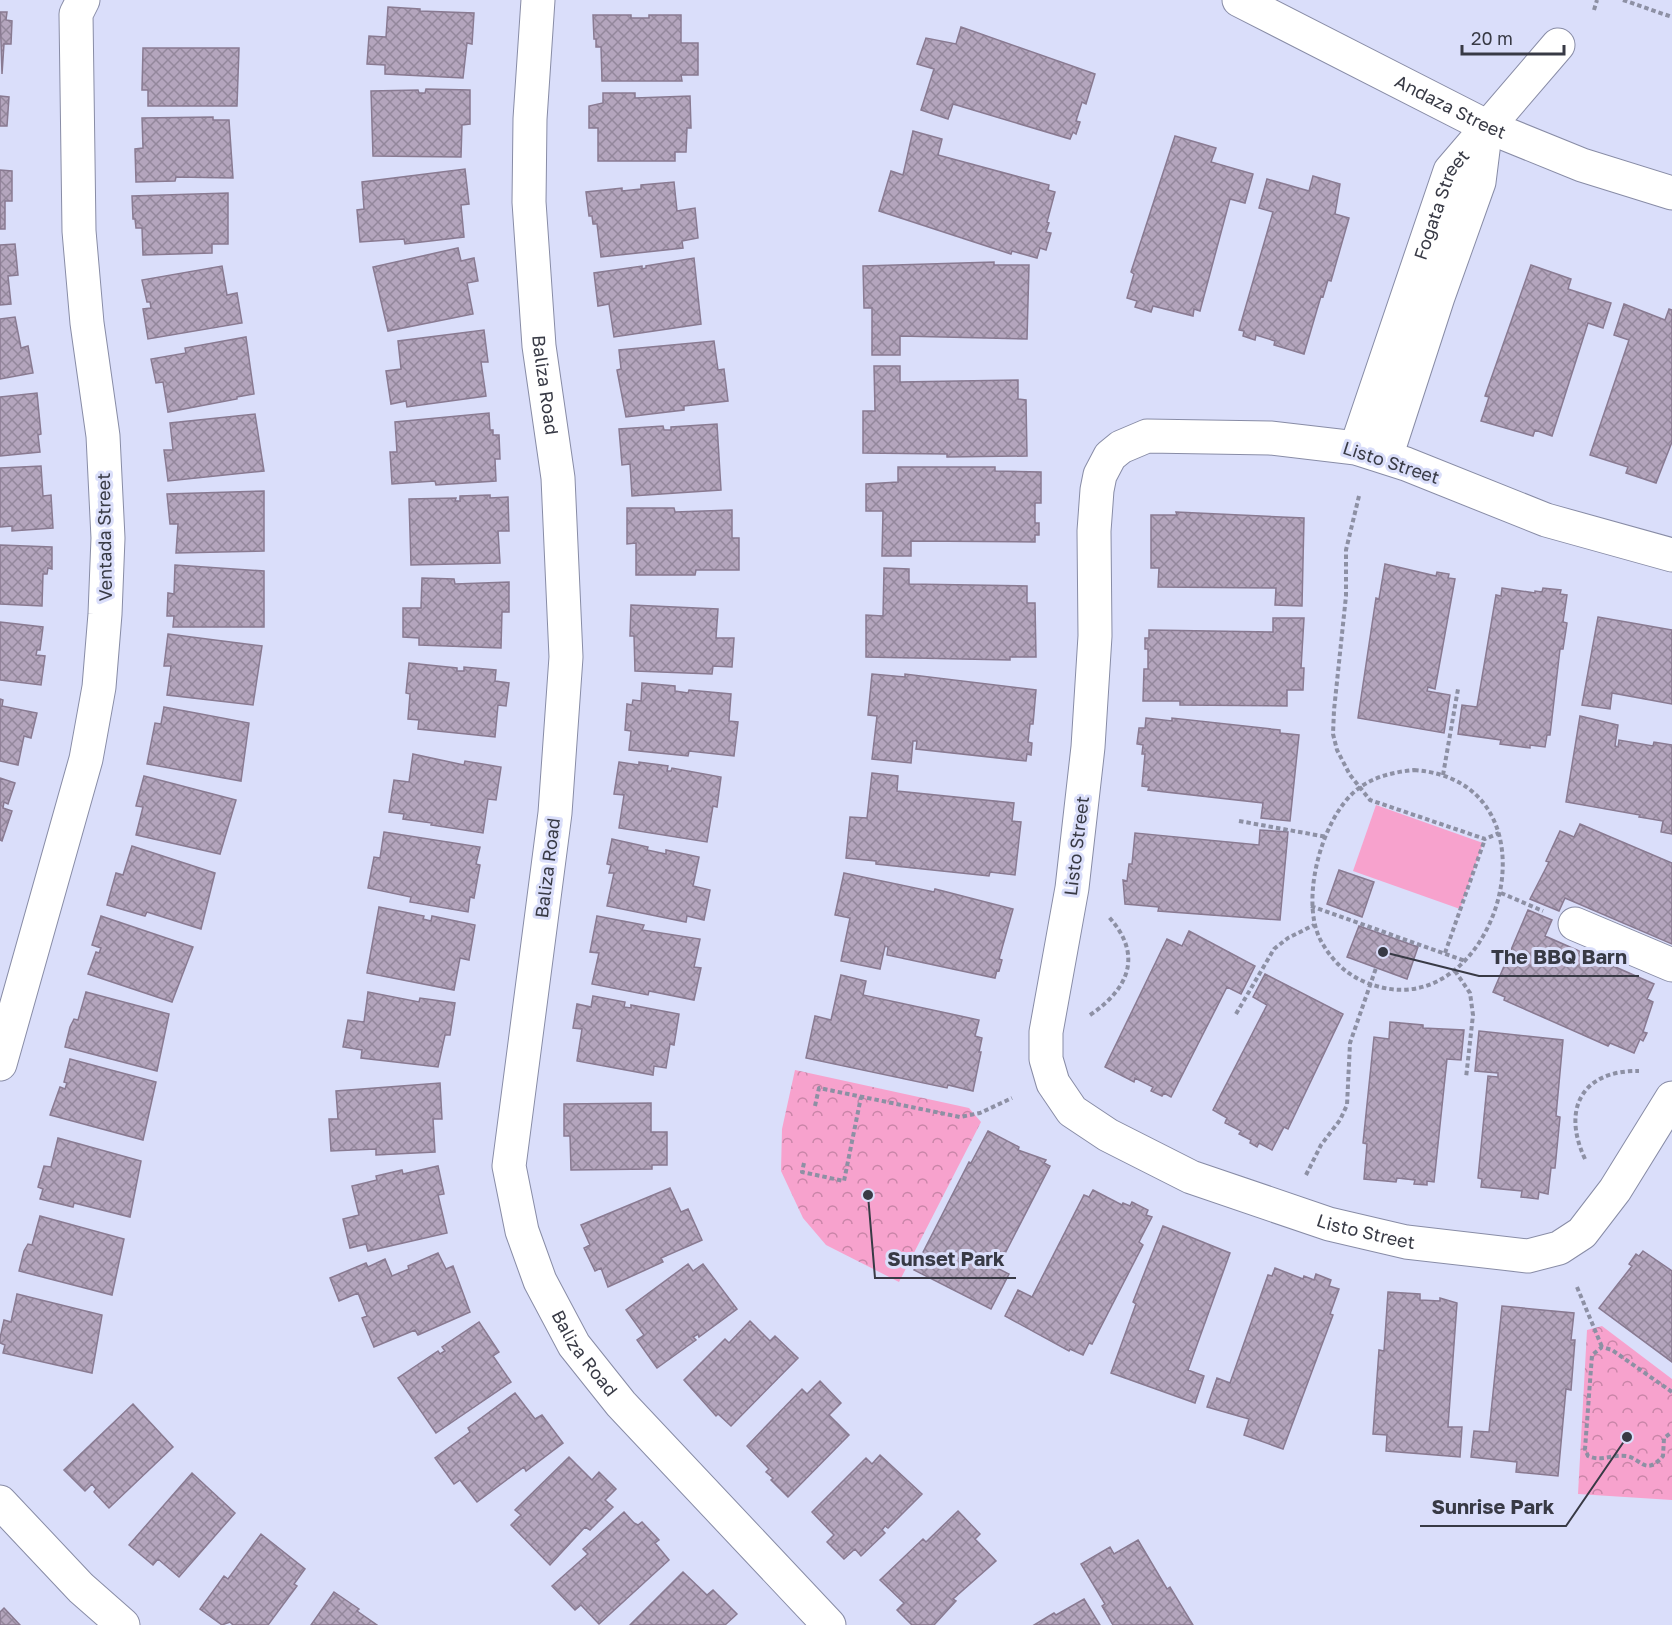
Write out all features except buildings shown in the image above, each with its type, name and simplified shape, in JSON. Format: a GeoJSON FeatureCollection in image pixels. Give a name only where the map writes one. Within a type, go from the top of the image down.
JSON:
{"type":"FeatureCollection","features":[{"type":"Feature","properties":{"kind":"street","name":"Baliza Road"},"geometry":{"type":"LineString","coordinates":[[538,0],[529,202],[539,346],[558,478],[566,657],[555,813],[509,1166],[522,1231],[540,1281],[574,1345],[621,1404],[829,1625]]}},
{"type":"Feature","properties":{"kind":"street","name":"Andaza Street"},"geometry":{"type":"LineString","coordinates":[[1239,0],[1486,126],[1582,165],[1672,193]]}},
{"type":"Feature","properties":{"kind":"street","name":"Ventada Street"},"geometry":{"type":"LineString","coordinates":[[0,1064],[86,759],[99,687],[105,614],[108,538],[103,436],[87,323],[79,231],[80,7]]}},
{"type":"Feature","properties":{"kind":"street","name":"Fogata Street"},"geometry":{"type":"LineString","coordinates":[[1371,453],[1450,171],[1486,126],[1558,45]]}},
{"type":"Feature","properties":{"kind":"street","name":"Listo Street"},"geometry":{"type":"LineString","coordinates":[[1672,555],[1546,520],[1371,453],[1270,438],[1147,436],[1121,447],[1110,456],[1100,475],[1094,531],[1095,636],[1088,747],[1072,888],[1046,1032],[1046,1059],[1053,1083],[1072,1111],[1108,1135],[1191,1177],[1329,1224],[1406,1242],[1528,1256],[1541,1255],[1571,1242],[1589,1225],[1615,1190],[1672,1098]]}},
{"type":"Feature","properties":{"kind":"street"},"geometry":{"type":"LineString","coordinates":[[1575,924],[1672,965]]}},
{"type":"Feature","properties":{"kind":"street"},"geometry":{"type":"LineString","coordinates":[[0,1502],[81,1588],[123,1625]]}},
{"type":"Feature","properties":{"kind":"path"},"geometry":{"type":"LineString","coordinates":[[1594,10],[1596,0]]}},
{"type":"Feature","properties":{"kind":"path"},"geometry":{"type":"LineString","coordinates":[[1623,0],[1672,17]]}},
{"type":"Feature","properties":{"kind":"path"},"geometry":{"type":"LineString","coordinates":[[1359,496],[1346,550],[1346,596],[1333,734],[1341,761],[1371,800],[1485,839]]}},
{"type":"Feature","properties":{"kind":"path"},"geometry":{"type":"LineString","coordinates":[[1443,775],[1458,689]]}},
{"type":"Feature","properties":{"kind":"path"},"geometry":{"type":"LineString","coordinates":[[1403,771],[1426,771],[1443,775],[1464,786],[1479,800],[1499,832],[1504,847],[1505,866],[1501,893],[1486,929],[1465,961],[1441,981],[1418,989],[1396,990],[1370,985],[1340,968],[1326,949],[1314,925],[1311,906],[1316,870],[1327,837],[1345,801],[1360,788],[1381,776],[1403,771]]}},
{"type":"Feature","properties":{"kind":"path"},"geometry":{"type":"LineString","coordinates":[[1239,821],[1327,837]]}},
{"type":"Feature","properties":{"kind":"path"},"geometry":{"type":"LineString","coordinates":[[1445,953],[1485,839],[1499,832]]}},
{"type":"Feature","properties":{"kind":"path"},"geometry":{"type":"LineString","coordinates":[[1501,893],[1575,924]]}},
{"type":"Feature","properties":{"kind":"path"},"geometry":{"type":"LineString","coordinates":[[1311,906],[1465,961]]}},
{"type":"Feature","properties":{"kind":"path"},"geometry":{"type":"LineString","coordinates":[[1090,1015],[1113,997],[1122,984],[1127,968],[1126,942],[1108,916]]}},
{"type":"Feature","properties":{"kind":"path"},"geometry":{"type":"LineString","coordinates":[[1236,1014],[1274,949],[1314,925]]}},
{"type":"Feature","properties":{"kind":"path"},"geometry":{"type":"LineString","coordinates":[[1306,1175],[1321,1145],[1340,1120],[1347,1105],[1350,1043],[1376,968]]}},
{"type":"Feature","properties":{"kind":"path"},"geometry":{"type":"LineString","coordinates":[[1455,971],[1470,993],[1473,1015],[1466,1078]]}},
{"type":"Feature","properties":{"kind":"path"},"geometry":{"type":"LineString","coordinates":[[1585,1159],[1579,1146],[1576,1124],[1577,1111],[1588,1085],[1608,1074],[1639,1071]]}},
{"type":"Feature","properties":{"kind":"path"},"geometry":{"type":"LineString","coordinates":[[815,1106],[819,1088],[960,1117],[980,1113],[1012,1098]]}},
{"type":"Feature","properties":{"kind":"path"},"geometry":{"type":"LineString","coordinates":[[804,1163],[802,1172],[844,1181],[861,1097]]}},
{"type":"Feature","properties":{"kind":"path"},"geometry":{"type":"LineString","coordinates":[[1577,1287],[1602,1347]]}},
{"type":"Feature","properties":{"kind":"path"},"geometry":{"type":"LineString","coordinates":[[1672,1392],[1612,1350],[1602,1347],[1594,1352],[1591,1358],[1585,1449],[1588,1456],[1600,1459],[1625,1456],[1642,1465],[1653,1464],[1663,1456],[1664,1438],[1672,1432]]}},
{"type":"Feature","properties":{"kind":"green space"},"geometry":{"type":"Polygon","coordinates":[[[1376,805],[1483,843],[1460,909],[1353,871],[1376,805]]]}},
{"type":"Feature","properties":{"kind":"green space"},"geometry":{"type":"Polygon","coordinates":[[[795,1070],[969,1108],[981,1122],[899,1282],[826,1245],[803,1218],[781,1171],[782,1129],[795,1070]]]}},
{"type":"Feature","properties":{"kind":"green space"},"geometry":{"type":"Polygon","coordinates":[[[1602,1326],[1672,1379],[1672,1500],[1578,1494],[1587,1330],[1602,1326]]]}},
{"type":"Feature","properties":{"kind":"place","name":"The BBQ Barn"},"geometry":{"type":"Point","coordinates":[1383,952]}},
{"type":"Feature","properties":{"kind":"place","name":"Sunset Park"},"geometry":{"type":"Point","coordinates":[868,1195]}},
{"type":"Feature","properties":{"kind":"place","name":"Sunrise Park"},"geometry":{"type":"Point","coordinates":[1627,1437]}}]}
